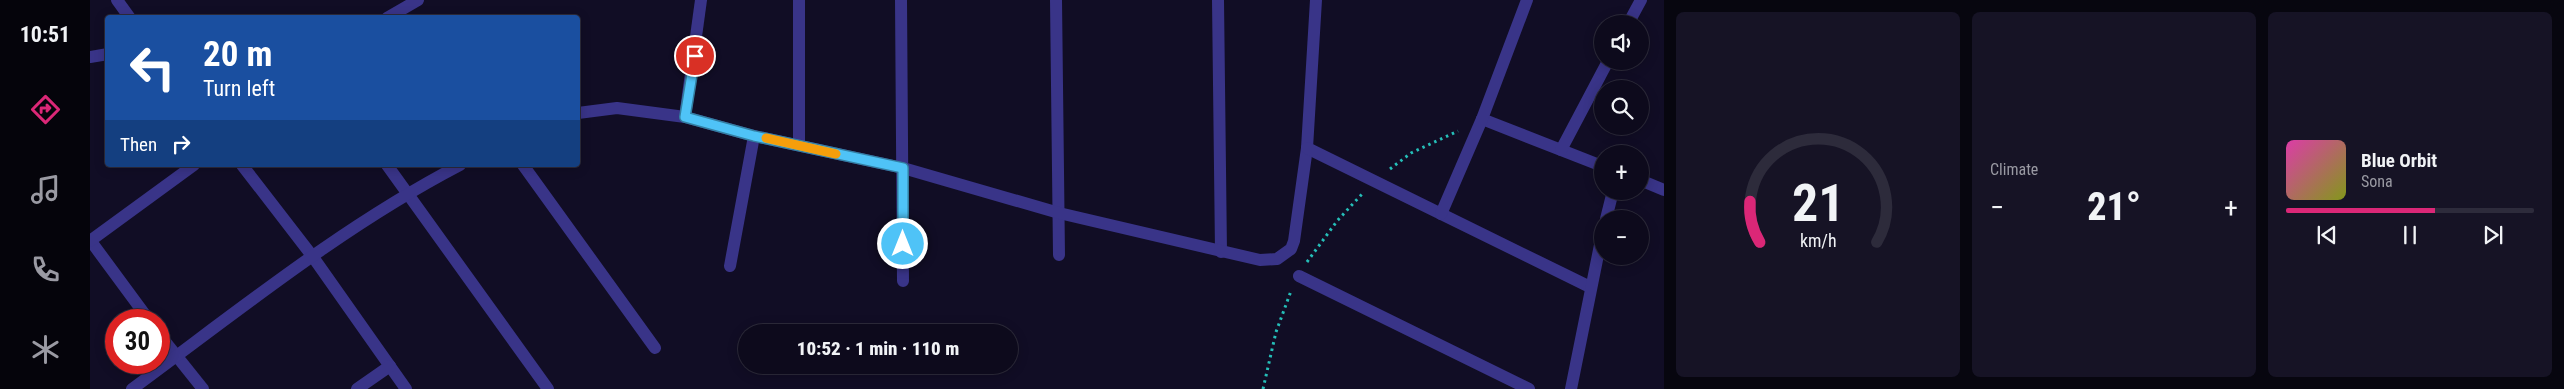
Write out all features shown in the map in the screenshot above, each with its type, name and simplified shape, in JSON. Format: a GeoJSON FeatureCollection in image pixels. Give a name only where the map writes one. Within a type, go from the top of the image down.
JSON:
{"type":"FeatureCollection","features":[{"type":"Feature","properties":{"kind":"street"},"geometry":{"type":"LineString","coordinates":[[117,0],[128,15]]}},
{"type":"Feature","properties":{"kind":"street"},"geometry":{"type":"LineString","coordinates":[[392,15],[418,0]]}},
{"type":"Feature","properties":{"kind":"street"},"geometry":{"type":"LineString","coordinates":[[685,117],[701,0]]}},
{"type":"Feature","properties":{"kind":"street"},"geometry":{"type":"LineString","coordinates":[[799,0],[799,146]]}},
{"type":"Feature","properties":{"kind":"street"},"geometry":{"type":"LineString","coordinates":[[901,0],[903,281]]}},
{"type":"Feature","properties":{"kind":"street"},"geometry":{"type":"LineString","coordinates":[[1056,0],[1058,255]]}},
{"type":"Feature","properties":{"kind":"street"},"geometry":{"type":"LineString","coordinates":[[1218,0],[1221,252]]}},
{"type":"Feature","properties":{"kind":"street"},"geometry":{"type":"LineString","coordinates":[[580,112],[618,108],[685,117],[754,136],[903,168],[1059,213],[1221,252],[1269,261],[1277,259],[1291,249],[1294,241],[1306,148],[1316,0]]}},
{"type":"Feature","properties":{"kind":"street"},"geometry":{"type":"LineString","coordinates":[[1442,214],[1482,119],[1527,0]]}},
{"type":"Feature","properties":{"kind":"street"},"geometry":{"type":"LineString","coordinates":[[1633,15],[1641,0]]}},
{"type":"Feature","properties":{"kind":"street"},"geometry":{"type":"LineString","coordinates":[[90,57],[105,54]]}},
{"type":"Feature","properties":{"kind":"street"},"geometry":{"type":"LineString","coordinates":[[1561,150],[1603,70]]}},
{"type":"Feature","properties":{"kind":"street"},"geometry":{"type":"LineString","coordinates":[[1482,119],[1594,163]]}},
{"type":"Feature","properties":{"kind":"street"},"geometry":{"type":"LineString","coordinates":[[730,266],[754,136]]}},
{"type":"Feature","properties":{"kind":"street"},"geometry":{"type":"LineString","coordinates":[[1306,148],[1590,287]]}},
{"type":"Feature","properties":{"kind":"street"},"geometry":{"type":"LineString","coordinates":[[140,309],[90,241],[191,167]]}},
{"type":"Feature","properties":{"kind":"street"},"geometry":{"type":"LineString","coordinates":[[244,167],[313,257],[406,389]]}},
{"type":"Feature","properties":{"kind":"street"},"geometry":{"type":"LineString","coordinates":[[388,167],[548,389]]}},
{"type":"Feature","properties":{"kind":"street"},"geometry":{"type":"LineString","coordinates":[[132,389],[313,257],[407,193],[456,167]]}},
{"type":"Feature","properties":{"kind":"street"},"geometry":{"type":"LineString","coordinates":[[524,167],[655,348]]}},
{"type":"Feature","properties":{"kind":"street"},"geometry":{"type":"LineString","coordinates":[[1649,182],[1663,186]]}},
{"type":"Feature","properties":{"kind":"street"},"geometry":{"type":"LineString","coordinates":[[1571,389],[1595,265]]}},
{"type":"Feature","properties":{"kind":"street"},"geometry":{"type":"LineString","coordinates":[[1299,276],[1529,389]]}},
{"type":"Feature","properties":{"kind":"street"},"geometry":{"type":"LineString","coordinates":[[170,349],[203,389]]}},
{"type":"Feature","properties":{"kind":"street"},"geometry":{"type":"LineString","coordinates":[[357,389],[390,366]]}},
{"type":"Feature","properties":{"kind":"path"},"geometry":{"type":"LineString","coordinates":[[1263,389],[1280,315],[1311,255],[1337,221],[1375,182],[1411,152],[1482,119]]}},
{"type":"Feature","properties":{"kind":"slow traffic"},"geometry":{"type":"LineString","coordinates":[[766,138],[836,154]]}},
{"type":"Feature","properties":{"kind":"route"},"geometry":{"type":"LineString","coordinates":[[695,56],[685,117],[754,136],[903,168],[903,244]]}}]}
